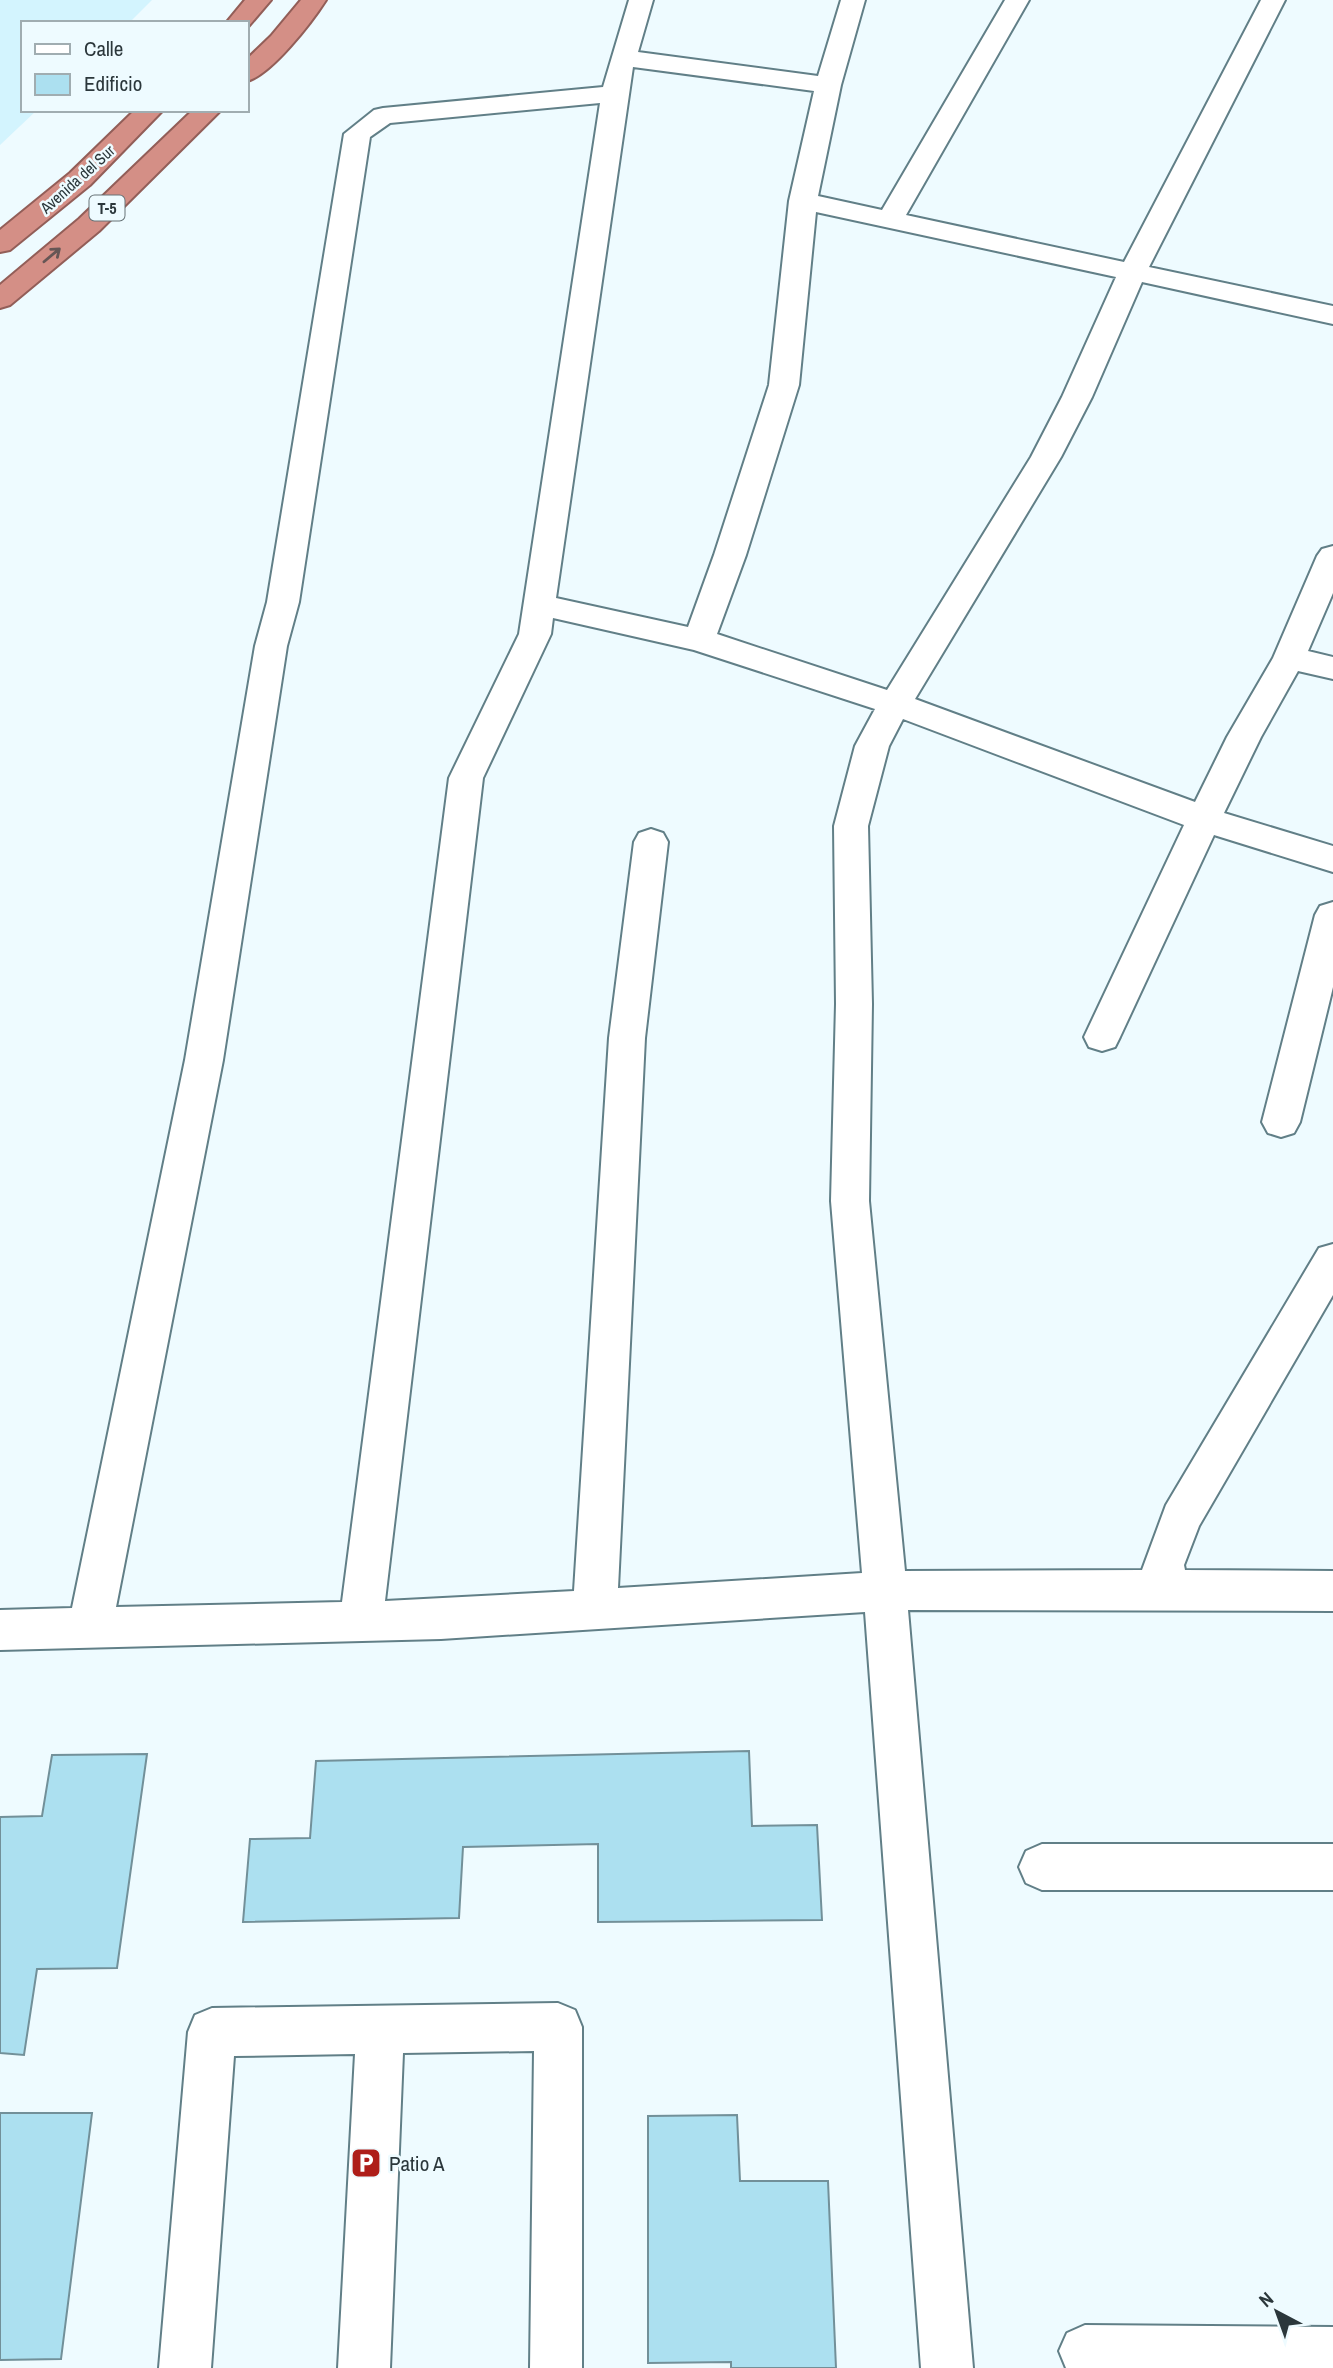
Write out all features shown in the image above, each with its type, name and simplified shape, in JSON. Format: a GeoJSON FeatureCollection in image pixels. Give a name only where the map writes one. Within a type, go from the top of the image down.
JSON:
{"type":"FeatureCollection","features":[{"type":"Feature","properties":{"kind":"highway"},"geometry":{"type":"LineString","coordinates":[[240,21],[259,0]]}},
{"type":"Feature","properties":{"kind":"highway"},"geometry":{"type":"LineString","coordinates":[[280,41],[314,0]]}},
{"type":"Feature","properties":{"kind":"highway"},"geometry":{"type":"LineString","coordinates":[[248,72],[328,0]]}},
{"type":"Feature","properties":{"kind":"highway","name":"Avenida del Sur"},"geometry":{"type":"LineString","coordinates":[[0,244],[80,179],[148,112]]}},
{"type":"Feature","properties":{"kind":"highway","name":"T-5"},"geometry":{"type":"LineString","coordinates":[[0,299],[89,225],[206,112]]}},
{"type":"Feature","properties":{"kind":"street"},"geometry":{"type":"LineString","coordinates":[[361,1621],[466,778],[535,634],[616,94],[642,0]]}},
{"type":"Feature","properties":{"kind":"street"},"geometry":{"type":"LineString","coordinates":[[699,640],[730,555],[784,385],[803,201],[828,85],[853,0]]}},
{"type":"Feature","properties":{"kind":"street"},"geometry":{"type":"LineString","coordinates":[[890,219],[1017,0]]}},
{"type":"Feature","properties":{"kind":"street"},"geometry":{"type":"LineString","coordinates":[[947,2368],[885,1591],[850,1201],[854,1004],[851,826],[872,746],[1046,457],[1077,397],[1133,271],[1273,0]]}},
{"type":"Feature","properties":{"kind":"street"},"geometry":{"type":"LineString","coordinates":[[624,58],[828,85]]}},
{"type":"Feature","properties":{"kind":"street"},"geometry":{"type":"LineString","coordinates":[[90,1628],[204,1060],[271,646],[283,602],[357,134],[383,116],[616,94]]}},
{"type":"Feature","properties":{"kind":"street"},"geometry":{"type":"LineString","coordinates":[[803,201],[1333,315]]}},
{"type":"Feature","properties":{"kind":"street"},"geometry":{"type":"LineString","coordinates":[[1102,1037],[1244,737],[1289,658],[1333,555]]}},
{"type":"Feature","properties":{"kind":"street"},"geometry":{"type":"LineString","coordinates":[[541,605],[699,640],[895,704],[1204,819],[1333,859]]}},
{"type":"Feature","properties":{"kind":"street"},"geometry":{"type":"LineString","coordinates":[[1289,658],[1333,668]]}},
{"type":"Feature","properties":{"kind":"street"},"geometry":{"type":"LineString","coordinates":[[595,1610],[627,1038],[651,842]]}},
{"type":"Feature","properties":{"kind":"street"},"geometry":{"type":"LineString","coordinates":[[1281,1122],[1333,915]]}},
{"type":"Feature","properties":{"kind":"street"},"geometry":{"type":"LineString","coordinates":[[1164,1588],[1163,1565],[1181,1518],[1333,1260]]}},
{"type":"Feature","properties":{"kind":"street"},"geometry":{"type":"LineString","coordinates":[[0,1630],[361,1621],[595,1610],[885,1591],[1164,1588],[1333,1591]]}},
{"type":"Feature","properties":{"kind":"street"},"geometry":{"type":"LineString","coordinates":[[1042,1867],[1333,1867]]}},
{"type":"Feature","properties":{"kind":"street"},"geometry":{"type":"LineString","coordinates":[[185,2368],[212,2032],[558,2027],[555,2368]]}},
{"type":"Feature","properties":{"kind":"street"},"geometry":{"type":"LineString","coordinates":[[364,2368],[380,2029]]}},
{"type":"Feature","properties":{"kind":"street"},"geometry":{"type":"LineString","coordinates":[[1086,2351],[1333,2353]]}},
{"type":"Feature","properties":{"kind":"shaded area"},"geometry":{"type":"Polygon","coordinates":[[[0,0],[152,0],[131,21],[21,21],[21,112],[35,112],[0,145],[0,0]]]}},
{"type":"Feature","properties":{"kind":"building"},"geometry":{"type":"Polygon","coordinates":[[[749,1751],[752,1826],[817,1825],[822,1920],[598,1922],[598,1844],[463,1847],[459,1918],[243,1922],[250,1839],[310,1838],[316,1761],[749,1751]]]}},
{"type":"Feature","properties":{"kind":"building"},"geometry":{"type":"Polygon","coordinates":[[[147,1754],[117,1968],[37,1969],[24,2055],[0,2053],[0,1817],[42,1816],[52,1755],[147,1754]]]}},
{"type":"Feature","properties":{"kind":"building"},"geometry":{"type":"Polygon","coordinates":[[[0,2113],[92,2113],[61,2359],[0,2360],[0,2113]]]}},
{"type":"Feature","properties":{"kind":"building"},"geometry":{"type":"Polygon","coordinates":[[[737,2115],[740,2181],[828,2181],[836,2368],[731,2368],[731,2362],[648,2363],[648,2116],[737,2115]]]}},
{"type":"Feature","properties":{"kind":"place","name":"Patio A"},"geometry":{"type":"Point","coordinates":[366,2163]}}]}
